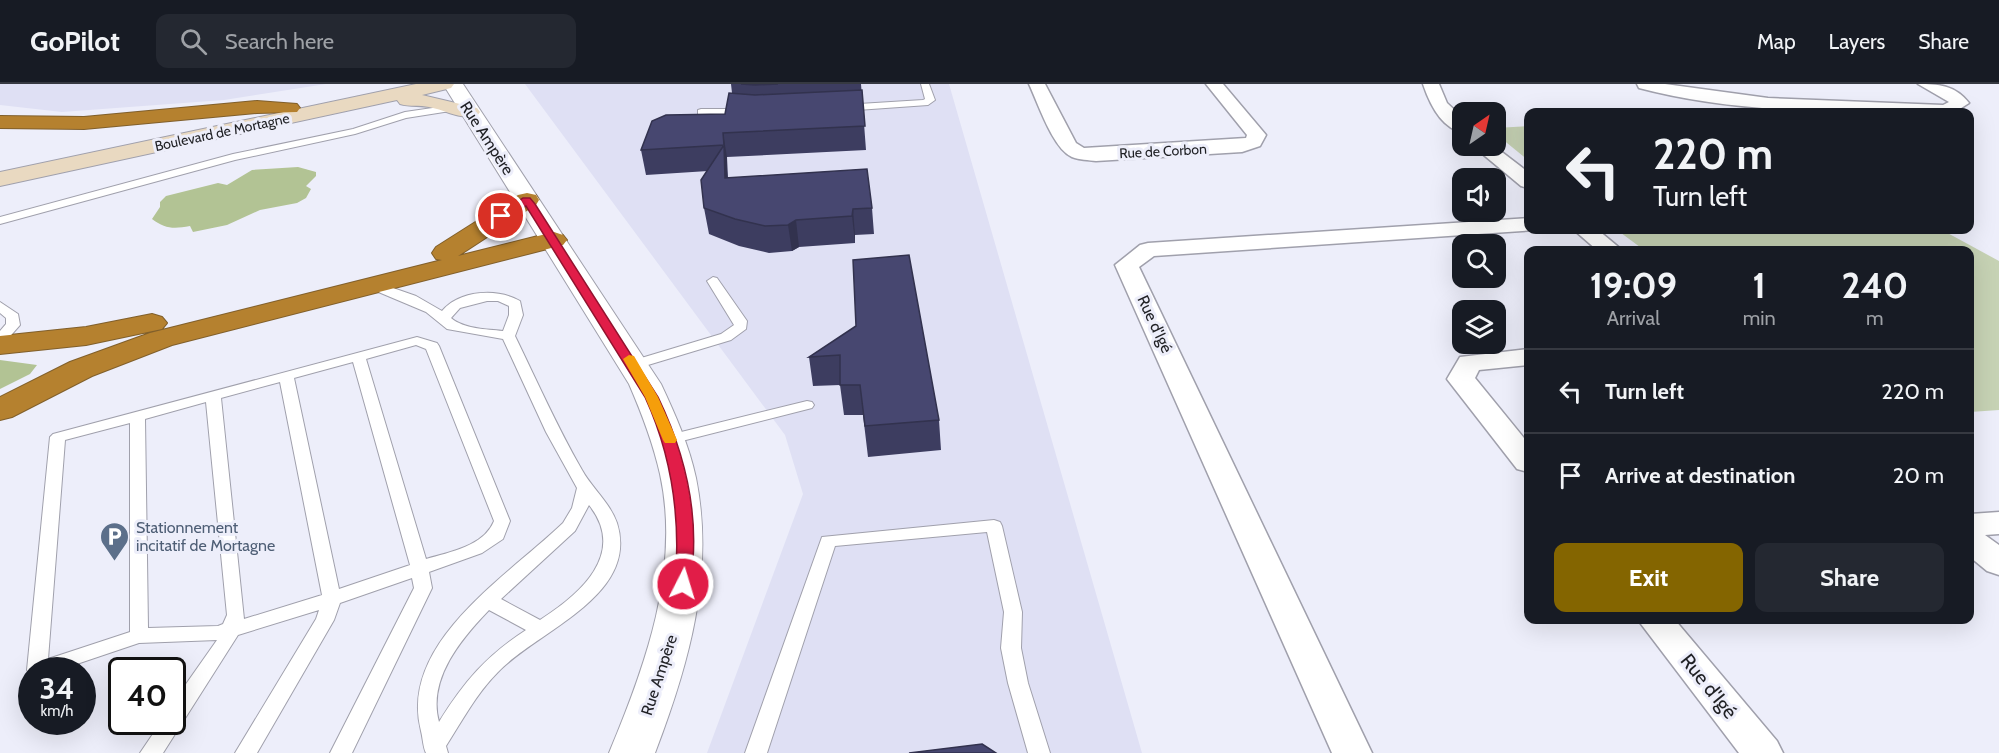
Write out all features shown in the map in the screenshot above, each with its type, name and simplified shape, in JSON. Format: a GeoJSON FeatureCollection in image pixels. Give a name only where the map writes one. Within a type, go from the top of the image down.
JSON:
{"type":"FeatureCollection","features":[{"type":"Feature","properties":{"kind":"highway"},"geometry":{"type":"LineString","coordinates":[[0,122],[91,123],[257,107],[290,108]]}},
{"type":"Feature","properties":{"kind":"highway"},"geometry":{"type":"LineString","coordinates":[[445,253],[527,200]]}},
{"type":"Feature","properties":{"kind":"highway"},"geometry":{"type":"LineString","coordinates":[[0,345],[64,340],[132,328],[445,253],[551,235]]}},
{"type":"Feature","properties":{"kind":"highway"},"geometry":{"type":"LineString","coordinates":[[0,410],[60,378],[139,345],[373,285],[551,235]]}},
{"type":"Feature","properties":{"kind":"main road","name":"Boulevard de Mortagne"},"geometry":{"type":"LineString","coordinates":[[0,177],[290,108],[402,84]]}},
{"type":"Feature","properties":{"kind":"main road","name":"Boulevard de Mortagne"},"geometry":{"type":"LineString","coordinates":[[0,177],[444,84]]}},
{"type":"Feature","properties":{"kind":"main road"},"geometry":{"type":"LineString","coordinates":[[381,98],[430,101],[464,108]]}},
{"type":"Feature","properties":{"kind":"street","name":"Rue Ampère"},"geometry":{"type":"LineString","coordinates":[[453,84],[464,108],[551,235],[633,365],[652,397],[670,439],[684,501],[684,570],[669,650],[632,753]]}},
{"type":"Feature","properties":{"kind":"street","name":"Rue de Corbon"},"geometry":{"type":"LineString","coordinates":[[1037,84],[1068,146],[1079,153],[1096,155],[1242,146],[1253,142],[1257,135],[1214,84]]}},
{"type":"Feature","properties":{"kind":"street"},"geometry":{"type":"LineString","coordinates":[[1431,84],[1439,105],[1452,117]]}},
{"type":"Feature","properties":{"kind":"street"},"geometry":{"type":"LineString","coordinates":[[1645,84],[1675,92],[1768,103],[1842,108]]}},
{"type":"Feature","properties":{"kind":"street"},"geometry":{"type":"LineString","coordinates":[[1926,84],[1950,94],[1960,103],[1950,108]]}},
{"type":"Feature","properties":{"kind":"street"},"geometry":{"type":"LineString","coordinates":[[1496,156],[1524,179]]}},
{"type":"Feature","properties":{"kind":"street","name":"Rue d'Igé"},"geometry":{"type":"LineString","coordinates":[[1352,753],[1127,265],[1148,250],[1524,225]]}},
{"type":"Feature","properties":{"kind":"street"},"geometry":{"type":"LineString","coordinates":[[1590,234],[1606,246]]}},
{"type":"Feature","properties":{"kind":"street"},"geometry":{"type":"LineString","coordinates":[[1524,357],[1469,363],[1461,379],[1524,457]]}},
{"type":"Feature","properties":{"kind":"street"},"geometry":{"type":"LineString","coordinates":[[1974,525],[1999,523]]}},
{"type":"Feature","properties":{"kind":"street"},"geometry":{"type":"LineString","coordinates":[[1974,543],[1999,563]]}},
{"type":"Feature","properties":{"kind":"street","name":"Rue d'Igé"},"geometry":{"type":"LineString","coordinates":[[1658,624],[1763,753]]}},
{"type":"Feature","properties":{"kind":"lane"},"geometry":{"type":"LineString","coordinates":[[830,109],[925,103],[930,100],[926,84]]}},
{"type":"Feature","properties":{"kind":"lane"},"geometry":{"type":"LineString","coordinates":[[0,221],[233,157],[358,135],[394,117],[464,108]]}},
{"type":"Feature","properties":{"kind":"lane"},"geometry":{"type":"LineString","coordinates":[[701,112],[726,110],[758,113]]}},
{"type":"Feature","properties":{"kind":"lane"},"geometry":{"type":"LineString","coordinates":[[633,365],[726,337],[737,331],[741,326],[740,321],[713,281]]}},
{"type":"Feature","properties":{"kind":"lane"},"geometry":{"type":"LineString","coordinates":[[373,285],[411,299],[444,319],[446,323],[459,328],[508,336]]}},
{"type":"Feature","properties":{"kind":"lane"},"geometry":{"type":"LineString","coordinates":[[435,750],[479,679],[505,653],[588,595],[606,569],[612,538],[608,522],[585,488],[508,336],[516,310],[515,304],[505,297],[489,296],[470,300],[451,308],[444,319]]}},
{"type":"Feature","properties":{"kind":"lane"},"geometry":{"type":"LineString","coordinates":[[0,306],[13,317],[14,325],[0,339]]}},
{"type":"Feature","properties":{"kind":"lane"},"geometry":{"type":"LineString","coordinates":[[422,341],[432,346],[502,521],[497,535],[482,546],[231,632],[139,636],[37,670],[58,437],[358,355],[406,342],[422,341]]}},
{"type":"Feature","properties":{"kind":"lane"},"geometry":{"type":"LineString","coordinates":[[341,753],[423,588],[420,568],[358,355]]}},
{"type":"Feature","properties":{"kind":"lane"},"geometry":{"type":"LineString","coordinates":[[246,753],[325,620],[332,598],[286,375]]}},
{"type":"Feature","properties":{"kind":"lane"},"geometry":{"type":"LineString","coordinates":[[186,700],[231,632],[236,606],[213,394]]}},
{"type":"Feature","properties":{"kind":"lane"},"geometry":{"type":"LineString","coordinates":[[670,439],[807,405]]}},
{"type":"Feature","properties":{"kind":"lane"},"geometry":{"type":"LineString","coordinates":[[137,415],[139,636]]}},
{"type":"Feature","properties":{"kind":"lane"},"geometry":{"type":"LineString","coordinates":[[435,750],[426,723],[424,702],[427,683],[435,664],[451,639],[488,601],[569,526],[580,508],[585,488]]}},
{"type":"Feature","properties":{"kind":"lane"},"geometry":{"type":"LineString","coordinates":[[756,753],[828,541],[994,526],[1013,612],[1011,648],[1017,683],[1039,753]]}},
{"type":"Feature","properties":{"kind":"lane"},"geometry":{"type":"LineString","coordinates":[[488,601],[540,628]]}},
{"type":"Feature","properties":{"kind":"lane"},"geometry":{"type":"LineString","coordinates":[[151,753],[163,735]]}},
{"type":"Feature","properties":{"kind":"shaded area"},"geometry":{"type":"Polygon","coordinates":[[[0,84],[326,84],[224,100],[62,112],[0,105],[0,84]]]}},
{"type":"Feature","properties":{"kind":"shaded area"},"geometry":{"type":"Polygon","coordinates":[[[525,84],[949,84],[1142,753],[707,753],[803,494],[785,435],[525,84]]]}},
{"type":"Feature","properties":{"kind":"green space"},"geometry":{"type":"Polygon","coordinates":[[[1524,126],[1524,157],[1506,142],[1506,127],[1524,126]]]}},
{"type":"Feature","properties":{"kind":"green space"},"geometry":{"type":"Polygon","coordinates":[[[298,167],[316,172],[316,176],[306,186],[311,189],[306,198],[297,203],[260,210],[227,225],[193,232],[190,226],[170,227],[161,225],[152,219],[160,207],[160,202],[166,196],[218,183],[227,185],[252,170],[298,167]]]}},
{"type":"Feature","properties":{"kind":"green space"},"geometry":{"type":"Polygon","coordinates":[[[1622,234],[1949,234],[1971,246],[1639,246],[1622,234]]]}},
{"type":"Feature","properties":{"kind":"green space"},"geometry":{"type":"Polygon","coordinates":[[[1974,247],[1999,261],[1999,410],[1974,412],[1974,247]]]}},
{"type":"Feature","properties":{"kind":"green space"},"geometry":{"type":"Polygon","coordinates":[[[0,360],[37,365],[30,374],[0,389],[0,360]]]}},
{"type":"Feature","properties":{"kind":"building"},"geometry":{"type":"Polygon","coordinates":[[[862,90],[865,126],[723,133],[724,145],[641,150],[652,121],[666,115],[725,114],[729,93],[755,95],[862,90]]]}},
{"type":"Feature","properties":{"kind":"building"},"geometry":{"type":"Polygon","coordinates":[[[724,145],[725,178],[867,169],[872,208],[853,209],[852,216],[796,220],[788,225],[765,226],[704,208],[701,180],[724,145]]]}},
{"type":"Feature","properties":{"kind":"building"},"geometry":{"type":"Polygon","coordinates":[[[909,255],[939,420],[865,426],[860,385],[840,385],[840,355],[809,357],[856,326],[853,260],[909,255]]]}},
{"type":"Feature","properties":{"kind":"building"},"geometry":{"type":"Polygon","coordinates":[[[982,744],[996,753],[909,753],[982,744]]]}},
{"type":"Feature","properties":{"kind":"slow traffic"},"geometry":{"type":"LineString","coordinates":[[629,359],[652,397],[670,440]]}},
{"type":"Feature","properties":{"kind":"place","name":"Stationnement incitatif de Mortagne"},"geometry":{"type":"Point","coordinates":[115,562]}},
{"type":"Feature","properties":{"kind":"route"},"geometry":{"type":"LineString","coordinates":[[501,216],[527,200],[652,397],[666,427],[684,501],[686,547],[683,584]]}}]}
